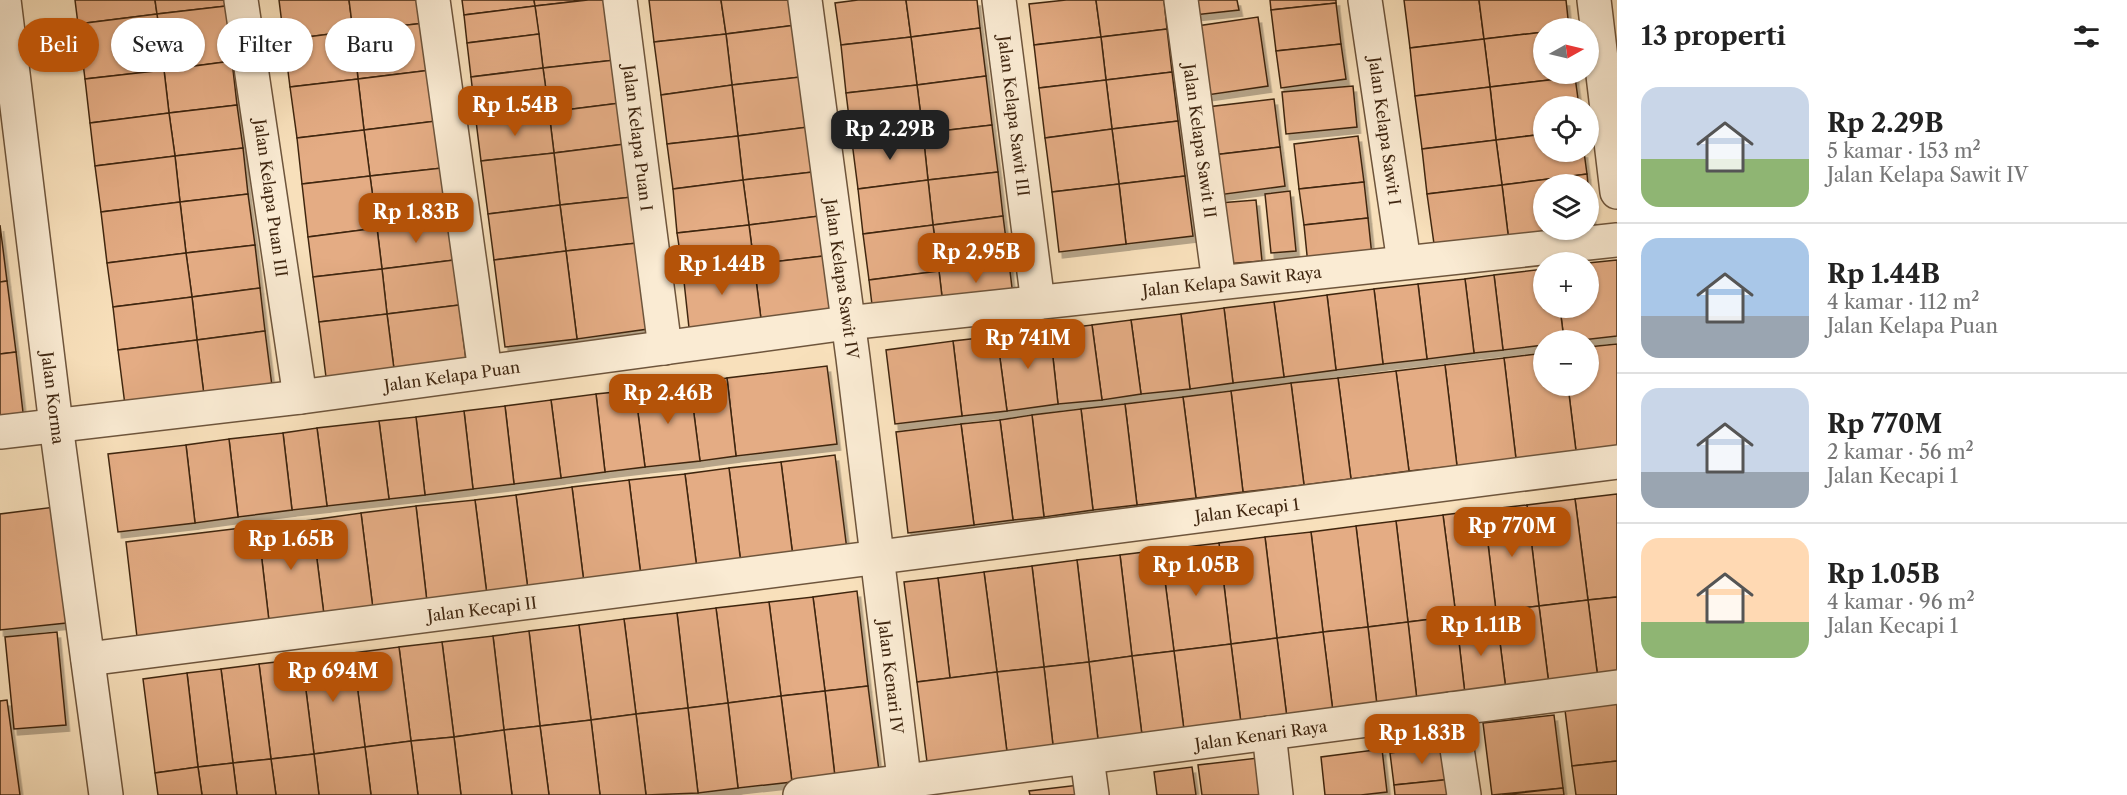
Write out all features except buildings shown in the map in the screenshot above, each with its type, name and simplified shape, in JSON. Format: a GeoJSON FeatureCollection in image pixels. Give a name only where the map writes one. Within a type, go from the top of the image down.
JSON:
{"type":"FeatureCollection","features":[{"type":"Feature","properties":{"kind":"street","name":"Jalan Korma"},"geometry":{"type":"LineString","coordinates":[[4,0],[56,425],[106,795]]}},
{"type":"Feature","properties":{"kind":"street","name":"Jalan Kelapa Puan III"},"geometry":{"type":"LineString","coordinates":[[241,0],[300,397]]}},
{"type":"Feature","properties":{"kind":"street"},"geometry":{"type":"LineString","coordinates":[[433,0],[485,371]]}},
{"type":"Feature","properties":{"kind":"street","name":"Jalan Kelapa Puan I"},"geometry":{"type":"LineString","coordinates":[[620,0],[665,348]]}},
{"type":"Feature","properties":{"kind":"street","name":"Jalan Kelapa Sawit IV"},"geometry":{"type":"LineString","coordinates":[[805,0],[876,558]]}},
{"type":"Feature","properties":{"kind":"street","name":"Jalan Kelapa Sawit III"},"geometry":{"type":"LineString","coordinates":[[999,0],[1038,303]]}},
{"type":"Feature","properties":{"kind":"street","name":"Jalan Kelapa Sawit II"},"geometry":{"type":"LineString","coordinates":[[1181,0],[1219,282]]}},
{"type":"Feature","properties":{"kind":"street","name":"Jalan Kelapa Sawit I"},"geometry":{"type":"LineString","coordinates":[[1365,0],[1404,262]]}},
{"type":"Feature","properties":{"kind":"street"},"geometry":{"type":"LineString","coordinates":[[1594,0],[1617,192]]}},
{"type":"Feature","properties":{"kind":"street","name":"Jalan Kelapa Sawit Raya"},"geometry":{"type":"LineString","coordinates":[[847,323],[1617,240]]}},
{"type":"Feature","properties":{"kind":"street","name":"Jalan Kelapa Puan"},"geometry":{"type":"LineString","coordinates":[[0,432],[300,397],[847,323]]}},
{"type":"Feature","properties":{"kind":"street","name":"Jalan Kecapi 1"},"geometry":{"type":"LineString","coordinates":[[876,558],[1617,462]]}},
{"type":"Feature","properties":{"kind":"street","name":"Jalan Kecapi II"},"geometry":{"type":"LineString","coordinates":[[88,659],[876,558]]}},
{"type":"Feature","properties":{"kind":"street","name":"Jalan Kenari IV"},"geometry":{"type":"LineString","coordinates":[[876,558],[905,788]]}},
{"type":"Feature","properties":{"kind":"street","name":"Jalan Kenari Raya"},"geometry":{"type":"LineString","coordinates":[[801,795],[905,788],[1087,758],[1617,687]]}},
{"type":"Feature","properties":{"kind":"street"},"geometry":{"type":"LineString","coordinates":[[1451,709],[1464,795]]}},
{"type":"Feature","properties":{"kind":"street"},"geometry":{"type":"LineString","coordinates":[[1269,733],[1276,795]]}},
{"type":"Feature","properties":{"kind":"street"},"geometry":{"type":"LineString","coordinates":[[1087,758],[1092,795]]}}]}
